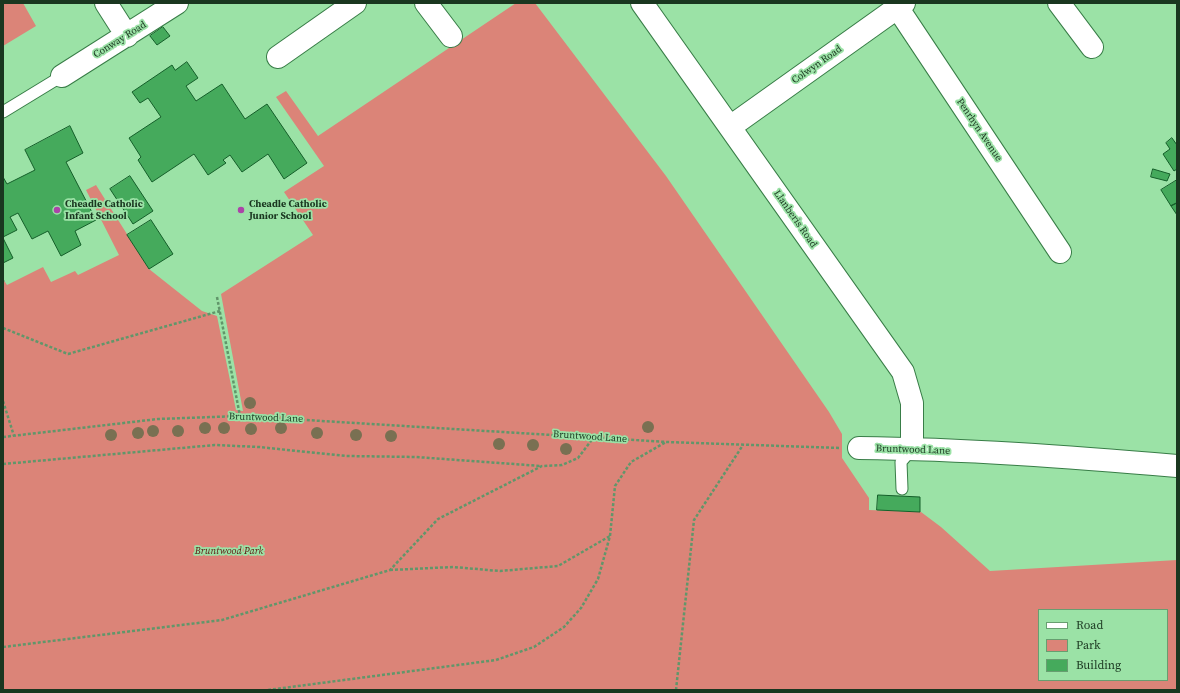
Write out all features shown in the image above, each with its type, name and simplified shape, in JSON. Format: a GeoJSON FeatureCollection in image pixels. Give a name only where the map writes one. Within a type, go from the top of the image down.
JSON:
{"type":"FeatureCollection","features":[{"type":"Feature","properties":{"kind":"street"},"geometry":{"type":"LineString","coordinates":[[106,3],[127,36]]}},
{"type":"Feature","properties":{"kind":"street","name":"Conway Road"},"geometry":{"type":"LineString","coordinates":[[62,76],[177,3]]}},
{"type":"Feature","properties":{"kind":"street"},"geometry":{"type":"LineString","coordinates":[[278,57],[355,3]]}},
{"type":"Feature","properties":{"kind":"street"},"geometry":{"type":"LineString","coordinates":[[426,3],[451,36]]}},
{"type":"Feature","properties":{"kind":"street","name":"Llanberis Road"},"geometry":{"type":"LineString","coordinates":[[642,3],[903,372],[912,403],[912,449]]}},
{"type":"Feature","properties":{"kind":"street"},"geometry":{"type":"LineString","coordinates":[[1058,3],[1092,47]]}},
{"type":"Feature","properties":{"kind":"street","name":"Colwyn Road"},"geometry":{"type":"LineString","coordinates":[[730,126],[900,5]]}},
{"type":"Feature","properties":{"kind":"street","name":"Penrhyn Avenue"},"geometry":{"type":"LineString","coordinates":[[900,5],[1060,252]]}},
{"type":"Feature","properties":{"kind":"street","name":"Bruntwood Lane"},"geometry":{"type":"LineString","coordinates":[[859,448],[912,449],[1070,457],[1177,466]]}},
{"type":"Feature","properties":{"kind":"lane"},"geometry":{"type":"LineString","coordinates":[[3,112],[62,76]]}},
{"type":"Feature","properties":{"kind":"lane"},"geometry":{"type":"LineString","coordinates":[[902,489],[901,462],[912,449]]}},
{"type":"Feature","properties":{"kind":"path"},"geometry":{"type":"LineString","coordinates":[[217,297],[240,416]]}},
{"type":"Feature","properties":{"kind":"path"},"geometry":{"type":"LineString","coordinates":[[3,328],[68,354],[220,311]]}},
{"type":"Feature","properties":{"kind":"path"},"geometry":{"type":"LineString","coordinates":[[3,402],[14,436]]}},
{"type":"Feature","properties":{"kind":"path","name":"Bruntwood Lane"},"geometry":{"type":"LineString","coordinates":[[3,437],[158,419],[240,416],[667,442],[859,448]]}},
{"type":"Feature","properties":{"kind":"path"},"geometry":{"type":"LineString","coordinates":[[3,464],[215,445],[259,447],[346,456],[416,457],[542,466],[562,465],[578,458],[594,437]]}},
{"type":"Feature","properties":{"kind":"path"},"geometry":{"type":"LineString","coordinates":[[268,690],[496,660],[534,647],[564,627],[581,608],[598,579],[610,536],[616,486],[631,462],[667,442]]}},
{"type":"Feature","properties":{"kind":"path"},"geometry":{"type":"LineString","coordinates":[[676,690],[694,520],[744,445]]}},
{"type":"Feature","properties":{"kind":"path"},"geometry":{"type":"LineString","coordinates":[[390,570],[438,519],[542,466]]}},
{"type":"Feature","properties":{"kind":"path"},"geometry":{"type":"LineString","coordinates":[[3,647],[222,620],[390,570],[452,567],[500,571],[558,566],[610,536]]}},
{"type":"Feature","properties":{"kind":"green space"},"geometry":{"type":"Polygon","coordinates":[[[3,3],[23,3],[36,26],[3,46],[3,3]]]}},
{"type":"Feature","properties":{"kind":"green space","name":"Bruntwood Park"},"geometry":{"type":"Polygon","coordinates":[[[516,3],[535,3],[666,176],[829,412],[842,434],[842,458],[869,498],[869,510],[921,512],[941,527],[990,571],[1177,560],[1177,690],[3,690],[3,279],[7,285],[43,267],[51,282],[75,271],[78,275],[119,255],[86,190],[96,185],[149,269],[202,311],[217,316],[236,410],[243,411],[221,294],[313,235],[284,192],[324,166],[276,97],[286,91],[318,136],[516,3]]]}},
{"type":"Feature","properties":{"kind":"building"},"geometry":{"type":"Polygon","coordinates":[[[163,27],[170,36],[157,45],[150,36],[163,27]]]}},
{"type":"Feature","properties":{"kind":"building"},"geometry":{"type":"Polygon","coordinates":[[[187,62],[198,78],[186,86],[196,101],[222,84],[245,119],[267,104],[307,163],[284,179],[268,154],[242,172],[230,155],[223,160],[226,163],[208,175],[194,154],[152,182],[138,160],[141,157],[129,138],[161,117],[148,98],[140,103],[132,92],[172,65],[175,70],[187,62]]]}},
{"type":"Feature","properties":{"kind":"building"},"geometry":{"type":"Polygon","coordinates":[[[70,126],[83,153],[66,162],[96,220],[75,231],[81,245],[61,256],[48,231],[32,239],[18,213],[10,217],[17,230],[3,237],[3,177],[7,184],[35,170],[25,150],[70,126]]]}},
{"type":"Feature","properties":{"kind":"building"},"geometry":{"type":"Polygon","coordinates":[[[1172,138],[1177,145],[1177,169],[1174,171],[1163,154],[1170,149],[1166,143],[1172,138]]]}},
{"type":"Feature","properties":{"kind":"building"},"geometry":{"type":"Polygon","coordinates":[[[1153,169],[1170,174],[1167,181],[1151,177],[1153,169]]]}},
{"type":"Feature","properties":{"kind":"building"},"geometry":{"type":"Polygon","coordinates":[[[130,176],[153,211],[133,224],[110,189],[130,176]]]}},
{"type":"Feature","properties":{"kind":"building"},"geometry":{"type":"Polygon","coordinates":[[[1177,180],[1177,203],[1171,206],[1161,190],[1177,180]]]}},
{"type":"Feature","properties":{"kind":"building"},"geometry":{"type":"Polygon","coordinates":[[[1177,203],[1177,215],[1171,206],[1177,203]]]}},
{"type":"Feature","properties":{"kind":"building"},"geometry":{"type":"Polygon","coordinates":[[[151,220],[173,254],[149,269],[127,235],[151,220]]]}},
{"type":"Feature","properties":{"kind":"building"},"geometry":{"type":"Polygon","coordinates":[[[3,238],[13,258],[3,263],[3,238]]]}},
{"type":"Feature","properties":{"kind":"building"},"geometry":{"type":"Polygon","coordinates":[[[878,495],[920,497],[920,512],[877,510],[878,495]]]}},
{"type":"Feature","properties":{"kind":"place","name":"Cheadle Catholic Infant School"},"geometry":{"type":"Point","coordinates":[57,210]}},
{"type":"Feature","properties":{"kind":"place","name":"Cheadle Catholic Junior School"},"geometry":{"type":"Point","coordinates":[241,210]}}]}
